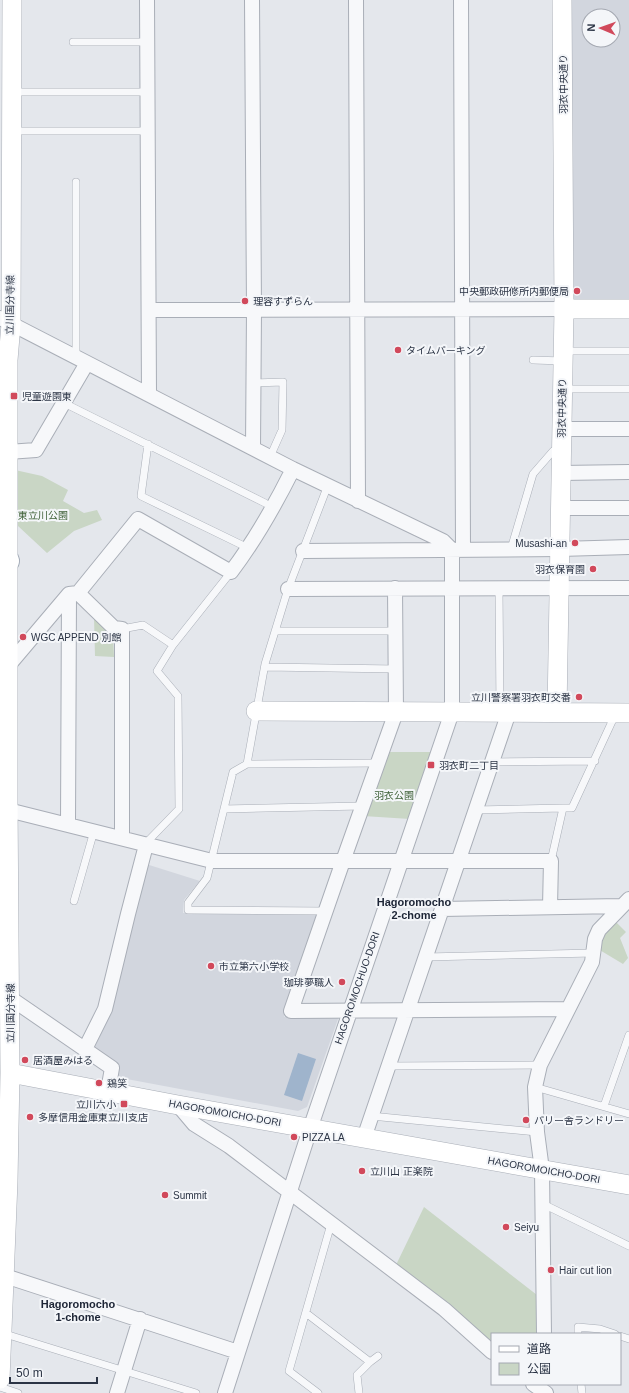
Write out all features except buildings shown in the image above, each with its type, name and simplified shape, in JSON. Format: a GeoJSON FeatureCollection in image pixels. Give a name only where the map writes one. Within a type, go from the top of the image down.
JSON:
{"type":"FeatureCollection","features":[{"type":"Feature","properties":{"kind":"street","name":"立川国分寺線"},"geometry":{"type":"LineString","coordinates":[[0,1378],[5,1276],[4,1181],[6,1074],[4,893],[8,810],[4,706],[8,666],[4,631],[4,561],[8,452],[4,412],[8,360],[5,321],[11,131],[9,45],[12,0]]}},
{"type":"Feature","properties":{"kind":"street"},"geometry":{"type":"LineString","coordinates":[[148,0],[149,394]]}},
{"type":"Feature","properties":{"kind":"street"},"geometry":{"type":"LineString","coordinates":[[252,0],[254,310],[252,448]]}},
{"type":"Feature","properties":{"kind":"street"},"geometry":{"type":"LineString","coordinates":[[356,0],[358,501]]}},
{"type":"Feature","properties":{"kind":"street","name":"HAGOROMOCHUO-DORI"},"geometry":{"type":"LineString","coordinates":[[225,1393],[310,1129],[452,712],[452,589],[457,550],[462,309],[461,0]]}},
{"type":"Feature","properties":{"kind":"street","name":"羽衣中央通り"},"geometry":{"type":"LineString","coordinates":[[557,711],[564,309],[562,0]]}},
{"type":"Feature","properties":{"kind":"street"},"geometry":{"type":"LineString","coordinates":[[149,310],[629,309]]}},
{"type":"Feature","properties":{"kind":"street"},"geometry":{"type":"LineString","coordinates":[[5,321],[293,469],[443,541],[457,550]]}},
{"type":"Feature","properties":{"kind":"street"},"geometry":{"type":"LineString","coordinates":[[8,452],[36,450],[64,403],[82,360]]}},
{"type":"Feature","properties":{"kind":"street"},"geometry":{"type":"LineString","coordinates":[[562,429],[629,429]]}},
{"type":"Feature","properties":{"kind":"street"},"geometry":{"type":"LineString","coordinates":[[8,666],[138,519],[231,572],[249,548],[274,508],[293,469]]}},
{"type":"Feature","properties":{"kind":"street"},"geometry":{"type":"LineString","coordinates":[[561,473],[629,472]]}},
{"type":"Feature","properties":{"kind":"street"},"geometry":{"type":"LineString","coordinates":[[560,508],[629,508]]}},
{"type":"Feature","properties":{"kind":"street"},"geometry":{"type":"LineString","coordinates":[[302,551],[629,547]]}},
{"type":"Feature","properties":{"kind":"street"},"geometry":{"type":"LineString","coordinates":[[395,588],[396,712],[291,1011],[568,1009]]}},
{"type":"Feature","properties":{"kind":"street"},"geometry":{"type":"LineString","coordinates":[[288,589],[629,588]]}},
{"type":"Feature","properties":{"kind":"street"},"geometry":{"type":"LineString","coordinates":[[73,594],[114,628],[122,629],[122,838]]}},
{"type":"Feature","properties":{"kind":"street"},"geometry":{"type":"LineString","coordinates":[[68,825],[73,594]]}},
{"type":"Feature","properties":{"kind":"street"},"geometry":{"type":"LineString","coordinates":[[256,711],[622,712]]}},
{"type":"Feature","properties":{"kind":"street"},"geometry":{"type":"LineString","coordinates":[[364,1138],[492,762],[505,712]]}},
{"type":"Feature","properties":{"kind":"street"},"geometry":{"type":"LineString","coordinates":[[8,810],[212,861],[550,861],[550,907]]}},
{"type":"Feature","properties":{"kind":"street"},"geometry":{"type":"LineString","coordinates":[[84,1049],[105,1009],[146,844]]}},
{"type":"Feature","properties":{"kind":"street"},"geometry":{"type":"LineString","coordinates":[[442,909],[550,907],[625,902]]}},
{"type":"Feature","properties":{"kind":"street"},"geometry":{"type":"LineString","coordinates":[[544,1333],[542,1170],[537,1132],[535,1088],[540,1065],[592,962],[595,939],[599,930],[625,902]]}},
{"type":"Feature","properties":{"kind":"street"},"geometry":{"type":"LineString","coordinates":[[5,1005],[84,1049],[112,1068],[108,1091]]}},
{"type":"Feature","properties":{"kind":"street","name":"HAGOROMOICHO-DORI"},"geometry":{"type":"LineString","coordinates":[[6,1074],[629,1185]]}},
{"type":"Feature","properties":{"kind":"street"},"geometry":{"type":"LineString","coordinates":[[178,1105],[194,1124],[229,1146],[444,1309],[491,1351]]}},
{"type":"Feature","properties":{"kind":"street"},"geometry":{"type":"LineString","coordinates":[[5,1276],[238,1352]]}},
{"type":"Feature","properties":{"kind":"street"},"geometry":{"type":"LineString","coordinates":[[117,1393],[140,1319]]}},
{"type":"Feature","properties":{"kind":"street"},"geometry":{"type":"LineString","coordinates":[[534,1385],[545,1393]]}},
{"type":"Feature","properties":{"kind":"lane"},"geometry":{"type":"LineString","coordinates":[[73,42],[148,42]]}},
{"type":"Feature","properties":{"kind":"lane"},"geometry":{"type":"LineString","coordinates":[[9,90],[148,92]]}},
{"type":"Feature","properties":{"kind":"lane"},"geometry":{"type":"LineString","coordinates":[[11,131],[148,131]]}},
{"type":"Feature","properties":{"kind":"lane"},"geometry":{"type":"LineString","coordinates":[[76,182],[82,360]]}},
{"type":"Feature","properties":{"kind":"lane"},"geometry":{"type":"LineString","coordinates":[[533,360],[629,351]]}},
{"type":"Feature","properties":{"kind":"lane"},"geometry":{"type":"LineString","coordinates":[[253,383],[283,382],[282,430],[270,457]]}},
{"type":"Feature","properties":{"kind":"lane"},"geometry":{"type":"LineString","coordinates":[[563,390],[629,389]]}},
{"type":"Feature","properties":{"kind":"lane"},"geometry":{"type":"LineString","coordinates":[[64,403],[265,503]]}},
{"type":"Feature","properties":{"kind":"lane"},"geometry":{"type":"LineString","coordinates":[[148,444],[141,496],[242,545]]}},
{"type":"Feature","properties":{"kind":"lane"},"geometry":{"type":"LineString","coordinates":[[511,549],[533,474],[553,451],[562,451]]}},
{"type":"Feature","properties":{"kind":"lane"},"geometry":{"type":"LineString","coordinates":[[247,764],[265,667],[288,589],[328,486]]}},
{"type":"Feature","properties":{"kind":"lane"},"geometry":{"type":"LineString","coordinates":[[146,844],[148,840],[179,809],[178,696],[157,670],[173,646],[231,572]]}},
{"type":"Feature","properties":{"kind":"lane"},"geometry":{"type":"LineString","coordinates":[[499,588],[505,712]]}},
{"type":"Feature","properties":{"kind":"lane"},"geometry":{"type":"LineString","coordinates":[[122,629],[143,625],[173,646]]}},
{"type":"Feature","properties":{"kind":"lane"},"geometry":{"type":"LineString","coordinates":[[276,631],[395,631]]}},
{"type":"Feature","properties":{"kind":"lane"},"geometry":{"type":"LineString","coordinates":[[265,667],[396,669]]}},
{"type":"Feature","properties":{"kind":"lane"},"geometry":{"type":"LineString","coordinates":[[476,810],[572,808],[595,761],[622,712]]}},
{"type":"Feature","properties":{"kind":"lane"},"geometry":{"type":"LineString","coordinates":[[492,762],[595,761]]}},
{"type":"Feature","properties":{"kind":"lane"},"geometry":{"type":"LineString","coordinates":[[326,911],[188,910],[188,903],[208,878],[233,772],[247,764],[378,763]]}},
{"type":"Feature","properties":{"kind":"lane"},"geometry":{"type":"LineString","coordinates":[[224,809],[362,806]]}},
{"type":"Feature","properties":{"kind":"lane"},"geometry":{"type":"LineString","coordinates":[[550,861],[563,808]]}},
{"type":"Feature","properties":{"kind":"lane"},"geometry":{"type":"LineString","coordinates":[[74,901],[94,831]]}},
{"type":"Feature","properties":{"kind":"lane"},"geometry":{"type":"LineString","coordinates":[[426,957],[593,953]]}},
{"type":"Feature","properties":{"kind":"lane"},"geometry":{"type":"LineString","coordinates":[[604,1106],[629,1034]]}},
{"type":"Feature","properties":{"kind":"lane"},"geometry":{"type":"LineString","coordinates":[[389,1066],[540,1065]]}},
{"type":"Feature","properties":{"kind":"lane"},"geometry":{"type":"LineString","coordinates":[[535,1088],[629,1114]]}},
{"type":"Feature","properties":{"kind":"lane"},"geometry":{"type":"LineString","coordinates":[[371,1116],[537,1132]]}},
{"type":"Feature","properties":{"kind":"lane"},"geometry":{"type":"LineString","coordinates":[[543,1204],[629,1246]]}},
{"type":"Feature","properties":{"kind":"lane"},"geometry":{"type":"LineString","coordinates":[[318,1393],[289,1371],[331,1224]]}},
{"type":"Feature","properties":{"kind":"lane"},"geometry":{"type":"LineString","coordinates":[[306,1313],[370,1362]]}},
{"type":"Feature","properties":{"kind":"lane"},"geometry":{"type":"LineString","coordinates":[[578,1333],[578,1328],[600,1329],[612,1333]]}},
{"type":"Feature","properties":{"kind":"lane"},"geometry":{"type":"LineString","coordinates":[[2,1333],[196,1393]]}},
{"type":"Feature","properties":{"kind":"lane"},"geometry":{"type":"LineString","coordinates":[[359,1393],[357,1375],[378,1356]]}},
{"type":"Feature","properties":{"kind":"lane"},"geometry":{"type":"LineString","coordinates":[[0,1387],[18,1393]]}},
{"type":"Feature","properties":{"kind":"shaded area"},"geometry":{"type":"Polygon","coordinates":[[[567,0],[629,0],[629,305],[568,304],[567,0]]]}},
{"type":"Feature","properties":{"kind":"shaded area","name":"市立第六小学校"},"geometry":{"type":"Polygon","coordinates":[[[146,864],[200,881],[184,900],[183,913],[316,914],[319,918],[284,1017],[338,1018],[307,1107],[298,1111],[116,1077],[93,1050],[92,1042],[146,864]]]}},
{"type":"Feature","properties":{"kind":"green space","name":"東立川公園"},"geometry":{"type":"Polygon","coordinates":[[[15,470],[42,476],[68,490],[63,501],[84,513],[97,510],[102,520],[74,531],[47,553],[18,526],[15,470]]]}},
{"type":"Feature","properties":{"kind":"green space"},"geometry":{"type":"Polygon","coordinates":[[[94,617],[113,633],[114,657],[95,656],[94,617]]]}},
{"type":"Feature","properties":{"kind":"green space","name":"羽衣公園"},"geometry":{"type":"Polygon","coordinates":[[[387,752],[432,752],[410,819],[363,816],[387,752]]]}},
{"type":"Feature","properties":{"kind":"green space"},"geometry":{"type":"Polygon","coordinates":[[[613,919],[626,932],[620,938],[628,958],[623,964],[598,949],[598,935],[613,919]]]}},
{"type":"Feature","properties":{"kind":"green space"},"geometry":{"type":"Polygon","coordinates":[[[424,1207],[537,1295],[538,1333],[491,1333],[491,1343],[396,1265],[424,1207]]]}},
{"type":"Feature","properties":{"kind":"water"},"geometry":{"type":"Polygon","coordinates":[[[298,1053],[316,1059],[302,1101],[284,1095],[298,1053]]]}},
{"type":"Feature","properties":{"kind":"place","name":"中央郵政研修所内郵便局"},"geometry":{"type":"Point","coordinates":[577,291]}},
{"type":"Feature","properties":{"kind":"place","name":"理容すずらん"},"geometry":{"type":"Point","coordinates":[245,301]}},
{"type":"Feature","properties":{"kind":"place","name":"タイムパーキング"},"geometry":{"type":"Point","coordinates":[398,350]}},
{"type":"Feature","properties":{"kind":"place","name":"児童遊園東"},"geometry":{"type":"Point","coordinates":[14,396]}},
{"type":"Feature","properties":{"kind":"place","name":"Musashi-an"},"geometry":{"type":"Point","coordinates":[575,543]}},
{"type":"Feature","properties":{"kind":"place","name":"羽衣保育園"},"geometry":{"type":"Point","coordinates":[593,569]}},
{"type":"Feature","properties":{"kind":"place","name":"WGC APPEND 別館"},"geometry":{"type":"Point","coordinates":[23,637]}},
{"type":"Feature","properties":{"kind":"place","name":"立川警察署羽衣町交番"},"geometry":{"type":"Point","coordinates":[579,697]}},
{"type":"Feature","properties":{"kind":"place","name":"羽衣町二丁目"},"geometry":{"type":"Point","coordinates":[431,765]}},
{"type":"Feature","properties":{"kind":"place","name":"市立第六小学校"},"geometry":{"type":"Point","coordinates":[211,966]}},
{"type":"Feature","properties":{"kind":"place","name":"珈琲夢職人"},"geometry":{"type":"Point","coordinates":[342,982]}},
{"type":"Feature","properties":{"kind":"place","name":"居酒屋みはる"},"geometry":{"type":"Point","coordinates":[25,1060]}},
{"type":"Feature","properties":{"kind":"place","name":"鶏笑"},"geometry":{"type":"Point","coordinates":[99,1083]}},
{"type":"Feature","properties":{"kind":"place","name":"立川六小"},"geometry":{"type":"Point","coordinates":[124,1104]}},
{"type":"Feature","properties":{"kind":"place","name":"多摩信用金庫東立川支店"},"geometry":{"type":"Point","coordinates":[30,1117]}},
{"type":"Feature","properties":{"kind":"place","name":"パリー舎ランドリー"},"geometry":{"type":"Point","coordinates":[526,1120]}},
{"type":"Feature","properties":{"kind":"place","name":"PIZZA LA"},"geometry":{"type":"Point","coordinates":[294,1137]}},
{"type":"Feature","properties":{"kind":"place","name":"立川山 正楽院"},"geometry":{"type":"Point","coordinates":[362,1171]}},
{"type":"Feature","properties":{"kind":"place","name":"Summit"},"geometry":{"type":"Point","coordinates":[165,1195]}},
{"type":"Feature","properties":{"kind":"place","name":"Seiyu"},"geometry":{"type":"Point","coordinates":[506,1227]}},
{"type":"Feature","properties":{"kind":"place","name":"Hair cut lion"},"geometry":{"type":"Point","coordinates":[551,1270]}},
{"type":"Feature","properties":{"kind":"district","name":"Hagoromocho 2-chome"},"geometry":{"type":"Point","coordinates":[414,908]}},
{"type":"Feature","properties":{"kind":"district","name":"Hagoromocho 1-chome"},"geometry":{"type":"Point","coordinates":[78,1310]}}]}
